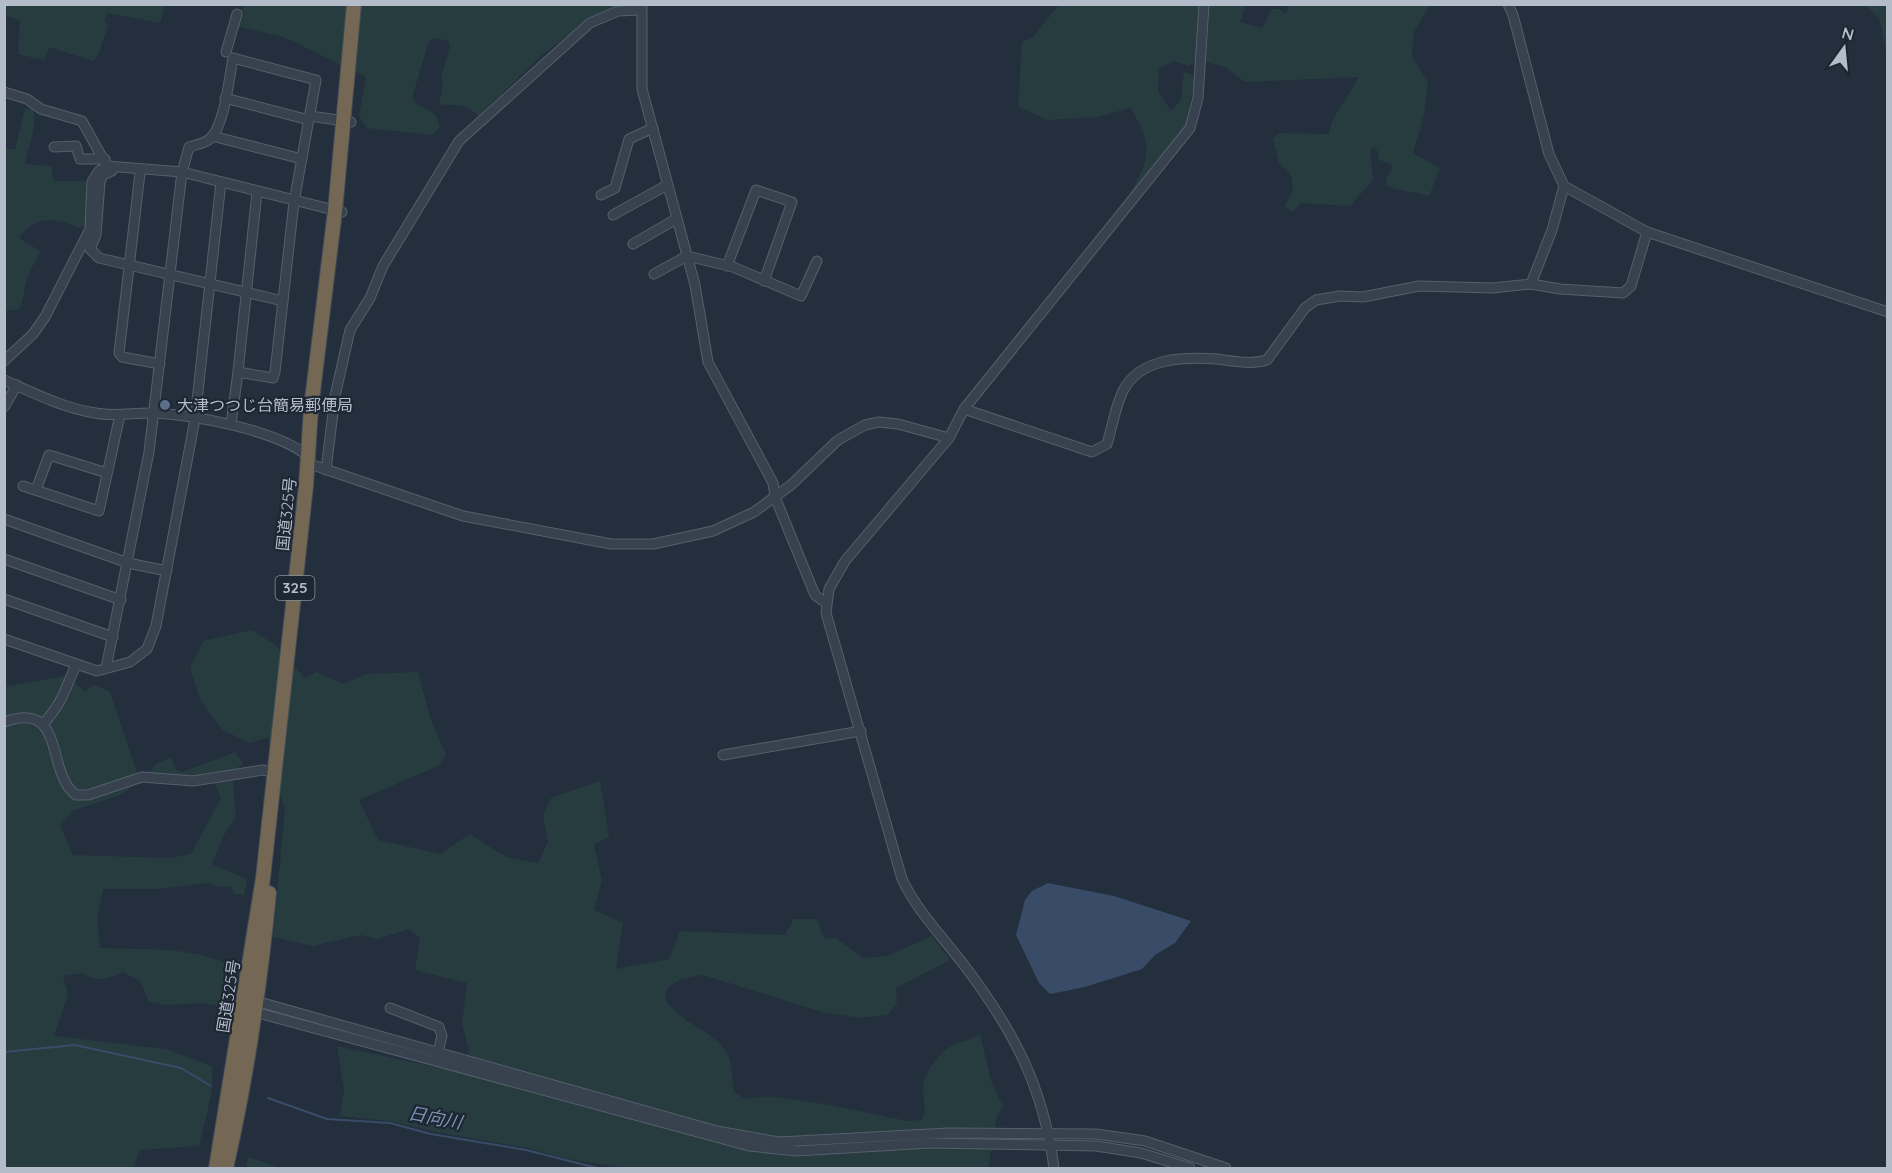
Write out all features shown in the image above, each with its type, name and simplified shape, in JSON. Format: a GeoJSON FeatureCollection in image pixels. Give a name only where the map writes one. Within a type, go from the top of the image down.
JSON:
{"type":"FeatureCollection","features":[{"type":"Feature","properties":{"kind":"highway","name":"国道325号"},"geometry":{"type":"LineString","coordinates":[[348,122],[354,4]]}},
{"type":"Feature","properties":{"kind":"highway","name":"国道325号"},"geometry":{"type":"LineString","coordinates":[[226,1168],[242,1098],[257,1007],[348,122],[363,4]]}},
{"type":"Feature","properties":{"kind":"highway","name":"国道325号"},"geometry":{"type":"LineString","coordinates":[[216,1168],[262,878],[313,462]]}},
{"type":"Feature","properties":{"kind":"street"},"geometry":{"type":"LineString","coordinates":[[1054,1168],[1051,1143],[1030,1069],[966,968],[924,916],[906,888],[828,627],[826,603],[833,579],[845,561],[949,438],[964,409],[1190,128],[1198,98],[1204,4]]}},
{"type":"Feature","properties":{"kind":"street"},"geometry":{"type":"LineString","coordinates":[[1508,4],[1514,15],[1549,154],[1564,186],[1647,232],[1887,312]]}},
{"type":"Feature","properties":{"kind":"street"},"geometry":{"type":"LineString","coordinates":[[313,462],[335,396],[350,330],[370,298],[383,266],[459,141],[508,94],[590,23],[618,11],[641,7],[642,89],[695,285],[708,362],[773,483],[776,497],[815,595],[826,603]]}},
{"type":"Feature","properties":{"kind":"street"},"geometry":{"type":"LineString","coordinates":[[106,668],[128,563],[154,413],[182,172],[189,147],[210,139],[225,98],[226,53],[237,14]]}},
{"type":"Feature","properties":{"kind":"street"},"geometry":{"type":"LineString","coordinates":[[226,53],[316,80],[294,202],[273,378],[238,372]]}},
{"type":"Feature","properties":{"kind":"street"},"geometry":{"type":"LineString","coordinates":[[4,92],[27,99],[41,109],[82,121],[106,162]]}},
{"type":"Feature","properties":{"kind":"street"},"geometry":{"type":"LineString","coordinates":[[225,98],[310,118],[348,122]]}},
{"type":"Feature","properties":{"kind":"street"},"geometry":{"type":"LineString","coordinates":[[601,195],[615,188],[630,140],[652,128]]}},
{"type":"Feature","properties":{"kind":"street"},"geometry":{"type":"LineString","coordinates":[[212,135],[302,159]]}},
{"type":"Feature","properties":{"kind":"street"},"geometry":{"type":"LineString","coordinates":[[54,147],[76,146],[80,159],[182,172],[339,212]]}},
{"type":"Feature","properties":{"kind":"street"},"geometry":{"type":"LineString","coordinates":[[4,360],[33,334],[45,317],[90,229],[92,182],[106,162]]}},
{"type":"Feature","properties":{"kind":"street"},"geometry":{"type":"LineString","coordinates":[[152,169],[140,173],[110,171],[103,175],[100,182],[96,235],[90,249],[99,258],[284,301]]}},
{"type":"Feature","properties":{"kind":"street"},"geometry":{"type":"LineString","coordinates":[[140,173],[131,266],[119,353],[122,357],[160,364]]}},
{"type":"Feature","properties":{"kind":"street"},"geometry":{"type":"LineString","coordinates":[[4,639],[97,671],[130,662],[147,649],[156,626],[195,419],[221,182]]}},
{"type":"Feature","properties":{"kind":"street"},"geometry":{"type":"LineString","coordinates":[[613,215],[667,185]]}},
{"type":"Feature","properties":{"kind":"street"},"geometry":{"type":"LineString","coordinates":[[1531,284],[1552,230],[1564,186]]}},
{"type":"Feature","properties":{"kind":"street"},"geometry":{"type":"LineString","coordinates":[[727,266],[756,190],[792,202],[764,281]]}},
{"type":"Feature","properties":{"kind":"street"},"geometry":{"type":"LineString","coordinates":[[231,424],[257,192]]}},
{"type":"Feature","properties":{"kind":"street"},"geometry":{"type":"LineString","coordinates":[[633,244],[676,219]]}},
{"type":"Feature","properties":{"kind":"street"},"geometry":{"type":"LineString","coordinates":[[964,409],[1092,452],[1107,444],[1122,392],[1143,370],[1159,362],[1189,357],[1252,362],[1267,360],[1305,308],[1316,300],[1340,296],[1363,297],[1419,286],[1492,288],[1531,284],[1560,289],[1623,293],[1631,286],[1647,232]]}},
{"type":"Feature","properties":{"kind":"street"},"geometry":{"type":"LineString","coordinates":[[654,274],[687,256],[727,266],[801,296],[817,261]]}},
{"type":"Feature","properties":{"kind":"street"},"geometry":{"type":"LineString","coordinates":[[4,380],[63,405],[96,413],[120,415],[154,413],[231,424],[282,441],[313,462],[463,516],[591,540],[631,545],[653,544],[713,531],[735,523],[776,497],[838,440],[866,425],[879,422],[898,424],[949,438]]}},
{"type":"Feature","properties":{"kind":"street"},"geometry":{"type":"LineString","coordinates":[[4,406],[17,386]]}},
{"type":"Feature","properties":{"kind":"street"},"geometry":{"type":"LineString","coordinates":[[23,486],[99,511],[120,415]]}},
{"type":"Feature","properties":{"kind":"street"},"geometry":{"type":"LineString","coordinates":[[36,490],[49,455],[107,473]]}},
{"type":"Feature","properties":{"kind":"street"},"geometry":{"type":"LineString","coordinates":[[4,519],[128,563],[167,571]]}},
{"type":"Feature","properties":{"kind":"street"},"geometry":{"type":"LineString","coordinates":[[4,559],[121,600]]}},
{"type":"Feature","properties":{"kind":"street"},"geometry":{"type":"LineString","coordinates":[[4,599],[113,637]]}},
{"type":"Feature","properties":{"kind":"street"},"geometry":{"type":"LineString","coordinates":[[43,724],[63,700],[76,665]]}},
{"type":"Feature","properties":{"kind":"street"},"geometry":{"type":"LineString","coordinates":[[4,722],[19,716],[43,724],[51,735],[64,784],[76,795],[88,795],[142,777],[193,781],[244,771],[263,770],[274,773]]}},
{"type":"Feature","properties":{"kind":"street"},"geometry":{"type":"LineString","coordinates":[[723,755],[861,732]]}},
{"type":"Feature","properties":{"kind":"street"},"geometry":{"type":"LineString","coordinates":[[243,1004],[717,1131],[764,1141],[827,1141],[948,1133],[1096,1134],[1145,1141],[1226,1168]]}},
{"type":"Feature","properties":{"kind":"street"},"geometry":{"type":"LineString","coordinates":[[390,1008],[438,1027],[442,1036],[437,1056]]}},
{"type":"Feature","properties":{"kind":"street"},"geometry":{"type":"LineString","coordinates":[[437,1056],[712,1138],[765,1149],[797,1151],[921,1143],[1051,1143],[1116,1148],[1190,1168]]}},
{"type":"Feature","properties":{"kind":"green space"},"geometry":{"type":"Polygon","coordinates":[[[5,4],[165,5],[160,23],[108,13],[104,22],[108,25],[99,53],[93,61],[49,47],[44,60],[18,54],[20,20],[5,15],[5,4]]]}},
{"type":"Feature","properties":{"kind":"green space"},"geometry":{"type":"Polygon","coordinates":[[[246,5],[620,5],[572,32],[542,55],[479,116],[460,106],[439,105],[443,86],[441,78],[450,45],[448,41],[436,38],[429,41],[412,98],[435,115],[438,120],[440,127],[432,135],[367,128],[359,116],[366,77],[284,37],[236,26],[240,11],[246,5]]]}},
{"type":"Feature","properties":{"kind":"green space"},"geometry":{"type":"Polygon","coordinates":[[[1059,5],[1246,5],[1240,22],[1262,28],[1272,9],[1279,9],[1286,14],[1289,5],[1430,5],[1414,32],[1412,57],[1428,83],[1424,115],[1413,153],[1440,168],[1429,196],[1387,185],[1386,178],[1393,168],[1389,163],[1379,160],[1377,150],[1373,147],[1370,151],[1373,180],[1350,206],[1301,203],[1292,212],[1285,205],[1293,190],[1291,175],[1279,163],[1273,139],[1279,133],[1329,134],[1332,121],[1359,77],[1245,82],[1225,67],[1198,60],[1188,66],[1173,61],[1159,69],[1158,91],[1171,111],[1181,100],[1184,72],[1193,75],[1195,80],[1185,129],[1129,202],[1126,200],[1140,176],[1146,155],[1143,133],[1130,108],[1098,117],[1047,120],[1018,106],[1022,42],[1032,38],[1059,5]]]}},
{"type":"Feature","properties":{"kind":"green space"},"geometry":{"type":"Polygon","coordinates":[[[1865,5],[1887,5],[1887,54],[1879,18],[1865,5]]]}},
{"type":"Feature","properties":{"kind":"green space"},"geometry":{"type":"Polygon","coordinates":[[[25,109],[33,109],[34,123],[25,164],[51,166],[53,181],[89,181],[86,224],[80,228],[54,220],[46,220],[25,230],[19,238],[40,251],[27,278],[19,309],[5,311],[5,149],[15,149],[25,109]]]}},
{"type":"Feature","properties":{"kind":"green space"},"geometry":{"type":"Polygon","coordinates":[[[252,630],[275,645],[305,678],[317,672],[343,684],[367,674],[418,672],[430,717],[446,755],[438,766],[359,800],[378,840],[440,854],[470,834],[506,857],[538,863],[548,842],[543,816],[551,798],[600,781],[609,836],[594,845],[602,880],[594,910],[623,923],[616,969],[669,959],[680,931],[785,935],[794,919],[817,919],[824,939],[836,938],[863,958],[887,956],[932,936],[950,960],[896,988],[897,1004],[887,1015],[860,1018],[822,1012],[703,975],[681,979],[668,987],[665,998],[678,1014],[723,1047],[729,1059],[734,1092],[746,1099],[768,1096],[830,1105],[907,1121],[922,1120],[925,1111],[924,1082],[939,1056],[955,1044],[970,1040],[980,1034],[992,1084],[1003,1106],[997,1116],[988,1168],[626,1168],[568,1159],[527,1148],[436,1132],[390,1121],[340,1116],[344,1090],[337,1046],[453,1071],[469,1051],[462,1023],[467,983],[415,970],[420,938],[409,929],[378,939],[361,935],[313,946],[273,937],[285,810],[274,773],[268,737],[250,743],[222,730],[200,699],[190,668],[203,641],[252,630]]]}},
{"type":"Feature","properties":{"kind":"green space"},"geometry":{"type":"Polygon","coordinates":[[[65,676],[85,691],[95,685],[110,692],[137,772],[134,786],[120,795],[72,811],[60,826],[73,855],[171,858],[191,854],[221,798],[214,782],[147,776],[155,765],[171,757],[176,770],[182,772],[236,752],[243,764],[232,772],[236,817],[226,831],[212,864],[247,879],[244,895],[234,894],[230,886],[216,887],[209,883],[156,889],[103,889],[97,920],[100,948],[172,950],[190,953],[223,963],[237,971],[230,1008],[202,1003],[166,1005],[149,1002],[140,981],[123,972],[103,979],[93,978],[83,973],[63,976],[68,995],[54,1036],[166,1049],[213,1067],[211,1096],[199,1146],[139,1150],[134,1168],[5,1168],[4,687],[65,676]]]}},
{"type":"Feature","properties":{"kind":"green space"},"geometry":{"type":"Polygon","coordinates":[[[249,1157],[280,1168],[245,1168],[249,1157]]]}},
{"type":"Feature","properties":{"kind":"water"},"geometry":{"type":"Polygon","coordinates":[[[1048,883],[1114,896],[1191,921],[1175,943],[1155,955],[1142,969],[1085,987],[1050,994],[1039,983],[1016,935],[1025,900],[1032,891],[1048,883]]]}},
{"type":"Feature","properties":{"kind":"waterway","name":"日向川"},"geometry":{"type":"LineString","coordinates":[[4,1052],[75,1045],[181,1068],[211,1086]]}},
{"type":"Feature","properties":{"kind":"waterway","name":"日向川"},"geometry":{"type":"LineString","coordinates":[[268,1098],[327,1119],[390,1123],[431,1134],[526,1150],[597,1168]]}},
{"type":"Feature","properties":{"kind":"place","name":"大津つつじ台簡易郵便局"},"geometry":{"type":"Point","coordinates":[165,405]}}]}
